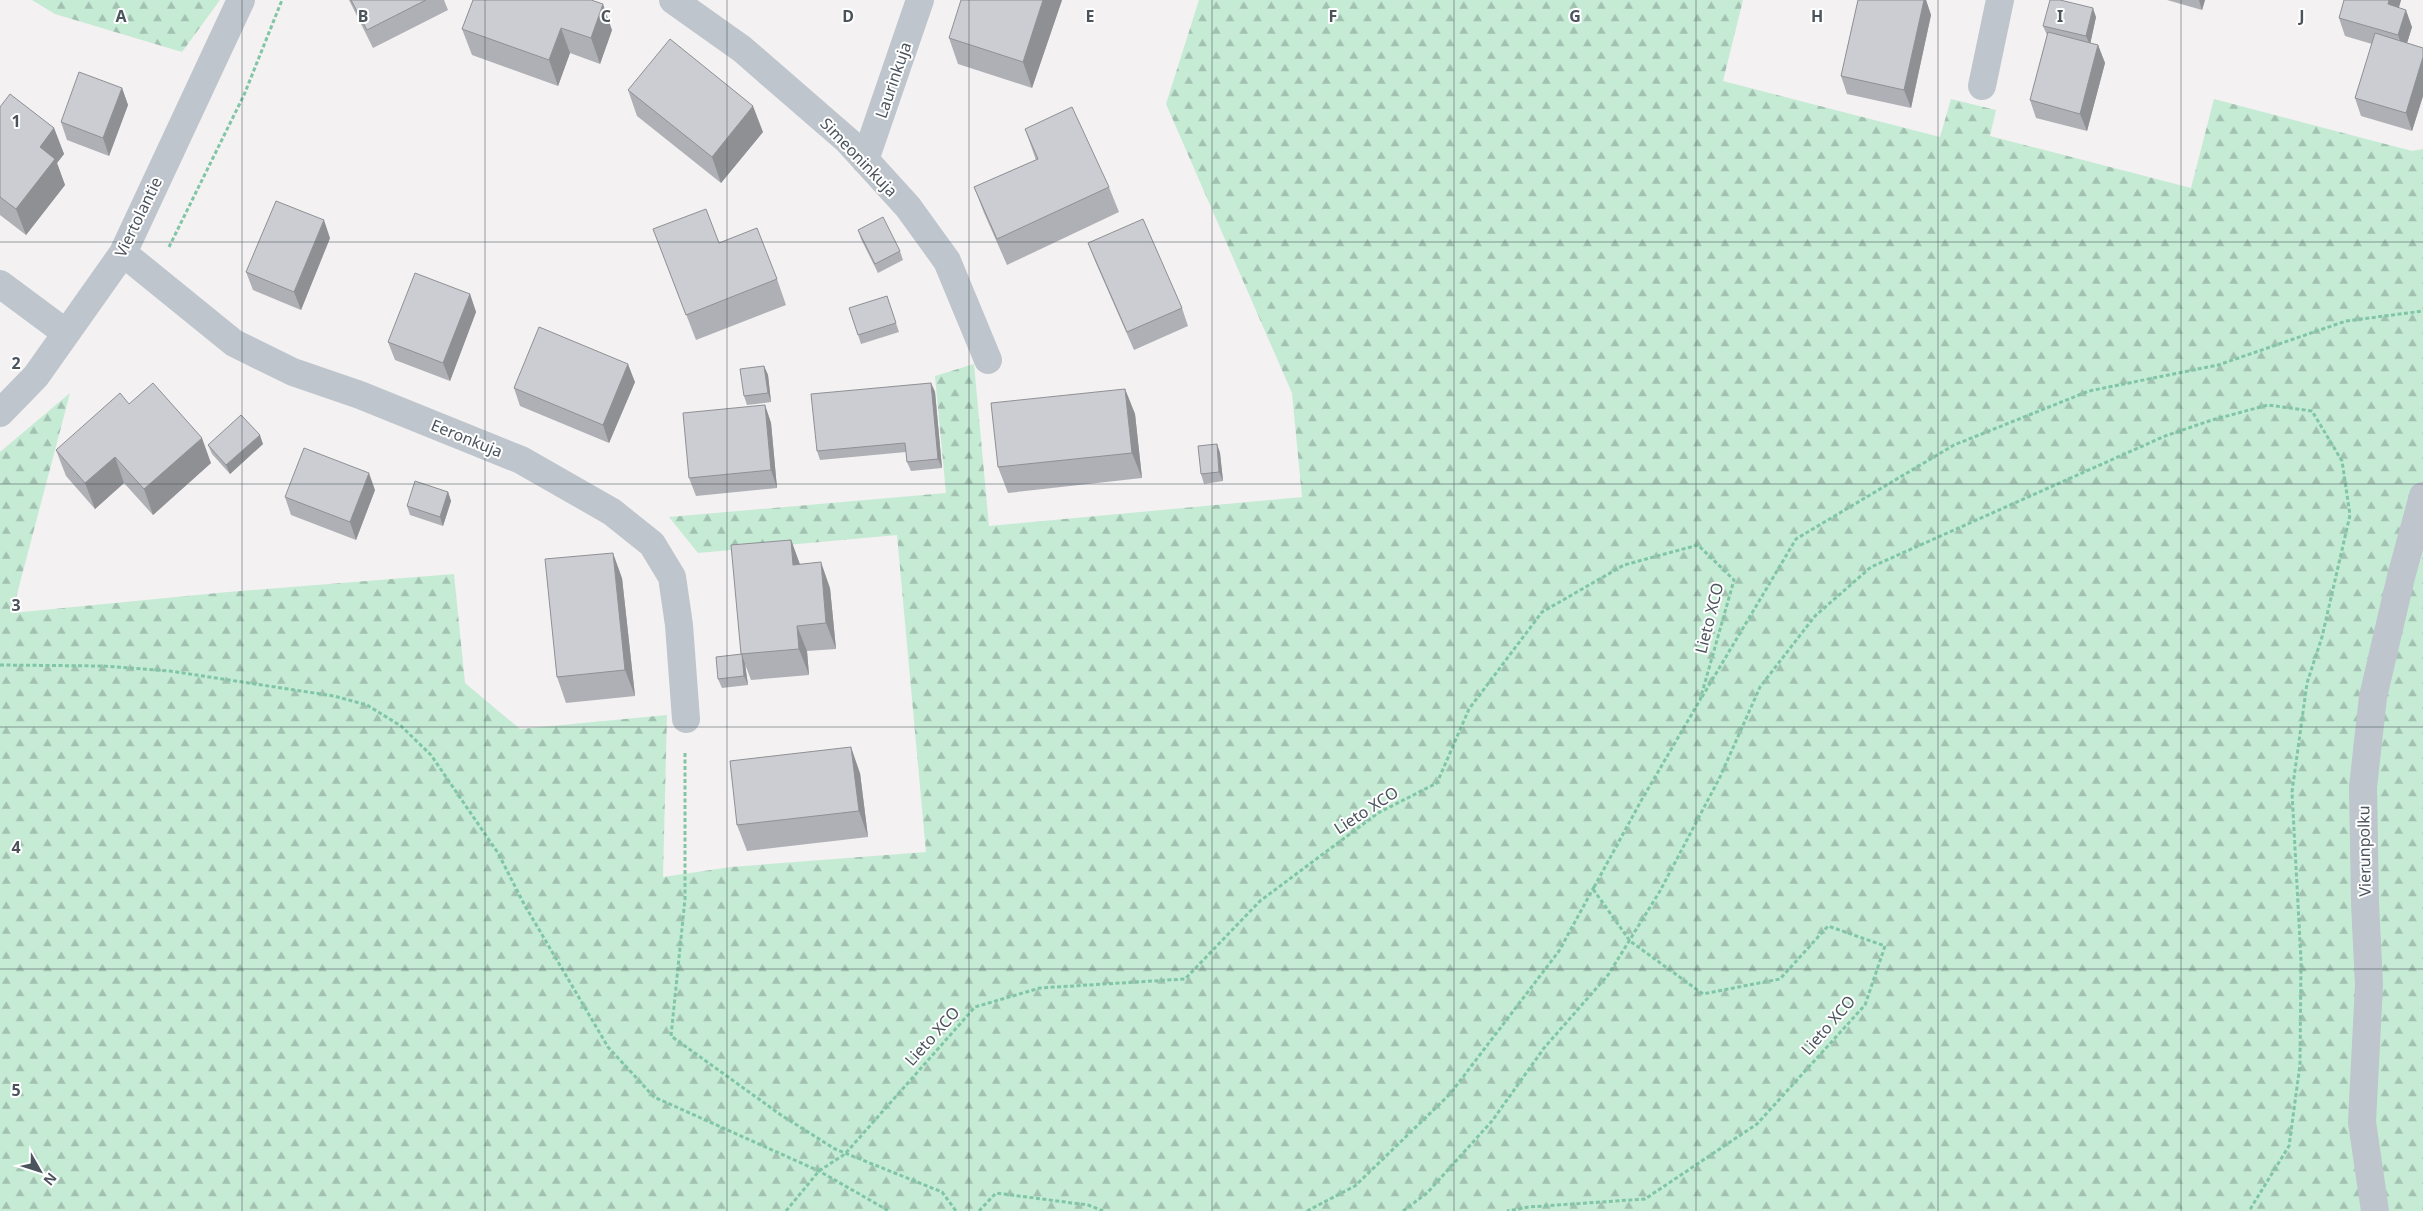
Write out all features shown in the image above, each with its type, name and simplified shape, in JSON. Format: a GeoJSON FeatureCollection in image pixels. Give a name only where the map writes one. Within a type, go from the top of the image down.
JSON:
{"type":"FeatureCollection","features":[{"type":"Feature","properties":{"kind":"street","name":"Viertolantie"},"geometry":{"type":"LineString","coordinates":[[0,413],[36,376],[123,253],[242,0]]}},
{"type":"Feature","properties":{"kind":"street","name":"Simeoninkuja"},"geometry":{"type":"LineString","coordinates":[[673,0],[742,49],[848,141],[908,207],[947,261],[988,360]]}},
{"type":"Feature","properties":{"kind":"street","name":"Laurinkuja"},"geometry":{"type":"LineString","coordinates":[[865,160],[920,0]]}},
{"type":"Feature","properties":{"kind":"street"},"geometry":{"type":"LineString","coordinates":[[1982,86],[2000,0]]}},
{"type":"Feature","properties":{"kind":"street","name":"Eeronkuja"},"geometry":{"type":"LineString","coordinates":[[123,253],[234,343],[293,372],[360,395],[521,460],[612,512],[652,544],[672,577],[679,625],[686,719]]}},
{"type":"Feature","properties":{"kind":"street"},"geometry":{"type":"LineString","coordinates":[[0,284],[66,333]]}},
{"type":"Feature","properties":{"kind":"street","name":"Vierunpolku"},"geometry":{"type":"LineString","coordinates":[[2375,1211],[2362,1122],[2369,985],[2365,903],[2363,788],[2373,697],[2401,577],[2423,496]]}},
{"type":"Feature","properties":{"kind":"path"},"geometry":{"type":"LineString","coordinates":[[154,279],[244,95],[282,0]]}},
{"type":"Feature","properties":{"kind":"path"},"geometry":{"type":"LineString","coordinates":[[1700,700],[1796,539],[1954,445],[2088,390],[2218,365],[2346,321],[2423,311]]}},
{"type":"Feature","properties":{"kind":"path"},"geometry":{"type":"LineString","coordinates":[[1403,1211],[1427,1193],[1492,1121],[1544,1048],[1608,975],[1660,891],[1715,786],[1760,687],[1815,616],[1872,568],[2165,436],[2268,404],[2312,411],[2342,461],[2350,515],[2322,637],[2307,683],[2292,792],[2301,960],[2300,1065],[2289,1146],[2249,1211]]}},
{"type":"Feature","properties":{"kind":"path","name":"Lieto XCO"},"geometry":{"type":"LineString","coordinates":[[786,1211],[819,1171],[845,1154],[975,1007],[1040,988],[1185,979],[1260,901],[1378,813],[1436,783],[1469,709],[1542,612],[1624,565],[1698,545],[1734,580],[1700,700],[1640,801],[1593,889],[1630,941],[1703,994],[1780,979],[1828,926],[1885,946],[1865,1005],[1757,1124],[1645,1199],[1529,1207],[1507,1211]]}},
{"type":"Feature","properties":{"kind":"path"},"geometry":{"type":"LineString","coordinates":[[0,665],[104,666],[170,671],[334,696],[367,705],[401,726],[432,754],[498,853],[524,904],[608,1047],[654,1097],[819,1171],[889,1211]]}},
{"type":"Feature","properties":{"kind":"path"},"geometry":{"type":"LineString","coordinates":[[686,719],[684,899],[671,1036],[781,1115],[835,1149],[942,1192],[956,1211]]}},
{"type":"Feature","properties":{"kind":"path"},"geometry":{"type":"LineString","coordinates":[[1307,1211],[1355,1186],[1450,1094],[1559,951],[1593,889]]}},
{"type":"Feature","properties":{"kind":"path"},"geometry":{"type":"LineString","coordinates":[[979,1211],[996,1193],[1088,1205],[1103,1211]]}},
{"type":"Feature","properties":{"kind":"green space"},"geometry":{"type":"Polygon","coordinates":[[[32,0],[220,0],[182,52],[55,14],[32,0]]]}},
{"type":"Feature","properties":{"kind":"green space"},"geometry":{"type":"Polygon","coordinates":[[[1199,0],[1743,0],[1723,81],[1940,137],[1951,99],[1996,110],[1990,136],[2191,188],[2214,99],[2412,151],[2423,149],[2423,1211],[0,1211],[0,452],[70,393],[12,613],[228,592],[454,574],[465,683],[520,729],[667,715],[663,877],[731,867],[926,852],[897,535],[698,553],[669,517],[946,493],[935,376],[974,364],[989,526],[1302,497],[1292,393],[1166,104],[1199,0]]]}},
{"type":"Feature","properties":{"kind":"building"},"geometry":{"type":"Polygon","coordinates":[[[351,0],[426,0],[367,30],[351,0]]]}},
{"type":"Feature","properties":{"kind":"building"},"geometry":{"type":"Polygon","coordinates":[[[473,0],[591,0],[603,4],[591,38],[561,28],[549,60],[462,29],[473,0]]]}},
{"type":"Feature","properties":{"kind":"building"},"geometry":{"type":"Polygon","coordinates":[[[961,0],[1043,0],[1023,62],[949,38],[961,0]]]}},
{"type":"Feature","properties":{"kind":"building"},"geometry":{"type":"Polygon","coordinates":[[[1858,0],[1924,0],[1904,90],[1841,76],[1858,0]]]}},
{"type":"Feature","properties":{"kind":"building"},"geometry":{"type":"Polygon","coordinates":[[[2050,0],[2060,0],[2093,8],[2086,36],[2043,26],[2050,0]]]}},
{"type":"Feature","properties":{"kind":"building"},"geometry":{"type":"Polygon","coordinates":[[[2344,0],[2389,0],[2388,4],[2406,10],[2398,35],[2339,18],[2344,0]]]}},
{"type":"Feature","properties":{"kind":"building"},"geometry":{"type":"Polygon","coordinates":[[[2048,32],[2098,45],[2080,114],[2030,100],[2048,32]]]}},
{"type":"Feature","properties":{"kind":"building"},"geometry":{"type":"Polygon","coordinates":[[[2375,33],[2423,48],[2423,57],[2406,113],[2355,98],[2375,33]]]}},
{"type":"Feature","properties":{"kind":"building"},"geometry":{"type":"Polygon","coordinates":[[[670,39],[753,106],[712,157],[628,90],[670,39]]]}},
{"type":"Feature","properties":{"kind":"building"},"geometry":{"type":"Polygon","coordinates":[[[79,72],[122,88],[103,138],[61,122],[79,72]]]}},
{"type":"Feature","properties":{"kind":"building"},"geometry":{"type":"Polygon","coordinates":[[[10,94],[54,128],[40,147],[55,159],[16,209],[0,197],[0,107],[10,94]]]}},
{"type":"Feature","properties":{"kind":"building"},"geometry":{"type":"Polygon","coordinates":[[[1072,107],[1109,187],[997,239],[974,187],[1038,159],[1025,129],[1072,107]]]}},
{"type":"Feature","properties":{"kind":"building"},"geometry":{"type":"Polygon","coordinates":[[[276,201],[324,220],[294,292],[246,272],[276,201]]]}},
{"type":"Feature","properties":{"kind":"building"},"geometry":{"type":"Polygon","coordinates":[[[706,209],[719,243],[757,228],[777,279],[686,315],[653,229],[706,209]]]}},
{"type":"Feature","properties":{"kind":"building"},"geometry":{"type":"Polygon","coordinates":[[[883,217],[900,251],[875,264],[858,230],[883,217]]]}},
{"type":"Feature","properties":{"kind":"building"},"geometry":{"type":"Polygon","coordinates":[[[1143,219],[1182,308],[1127,332],[1088,243],[1143,219]]]}},
{"type":"Feature","properties":{"kind":"building"},"geometry":{"type":"Polygon","coordinates":[[[415,273],[470,294],[443,363],[388,342],[415,273]]]}},
{"type":"Feature","properties":{"kind":"building"},"geometry":{"type":"Polygon","coordinates":[[[887,296],[896,323],[858,335],[849,308],[887,296]]]}},
{"type":"Feature","properties":{"kind":"building"},"geometry":{"type":"Polygon","coordinates":[[[539,327],[628,364],[603,425],[514,388],[539,327]]]}},
{"type":"Feature","properties":{"kind":"building"},"geometry":{"type":"Polygon","coordinates":[[[764,366],[768,393],[744,396],[740,369],[764,366]]]}},
{"type":"Feature","properties":{"kind":"building"},"geometry":{"type":"Polygon","coordinates":[[[153,383],[202,438],[144,489],[115,457],[85,483],[56,450],[120,393],[129,404],[153,383]]]}},
{"type":"Feature","properties":{"kind":"building"},"geometry":{"type":"Polygon","coordinates":[[[931,383],[938,459],[907,462],[905,443],[817,451],[811,394],[931,383]]]}},
{"type":"Feature","properties":{"kind":"building"},"geometry":{"type":"Polygon","coordinates":[[[1125,389],[1132,453],[998,467],[991,403],[1125,389]]]}},
{"type":"Feature","properties":{"kind":"building"},"geometry":{"type":"Polygon","coordinates":[[[765,405],[771,470],[689,478],[683,413],[765,405]]]}},
{"type":"Feature","properties":{"kind":"building"},"geometry":{"type":"Polygon","coordinates":[[[241,415],[260,435],[226,465],[208,445],[241,415]]]}},
{"type":"Feature","properties":{"kind":"building"},"geometry":{"type":"Polygon","coordinates":[[[1217,444],[1219,472],[1201,474],[1198,446],[1217,444]]]}},
{"type":"Feature","properties":{"kind":"building"},"geometry":{"type":"Polygon","coordinates":[[[304,448],[369,473],[350,522],[285,497],[304,448]]]}},
{"type":"Feature","properties":{"kind":"building"},"geometry":{"type":"Polygon","coordinates":[[[415,481],[448,492],[440,517],[407,506],[415,481]]]}},
{"type":"Feature","properties":{"kind":"building"},"geometry":{"type":"Polygon","coordinates":[[[791,540],[793,565],[821,562],[826,623],[797,626],[799,649],[741,654],[731,545],[791,540]]]}},
{"type":"Feature","properties":{"kind":"building"},"geometry":{"type":"Polygon","coordinates":[[[613,553],[625,670],[557,677],[545,559],[613,553]]]}},
{"type":"Feature","properties":{"kind":"building"},"geometry":{"type":"Polygon","coordinates":[[[742,654],[744,676],[718,679],[716,657],[742,654]]]}},
{"type":"Feature","properties":{"kind":"building"},"geometry":{"type":"Polygon","coordinates":[[[851,747],[859,811],[737,825],[730,761],[851,747]]]}}]}
